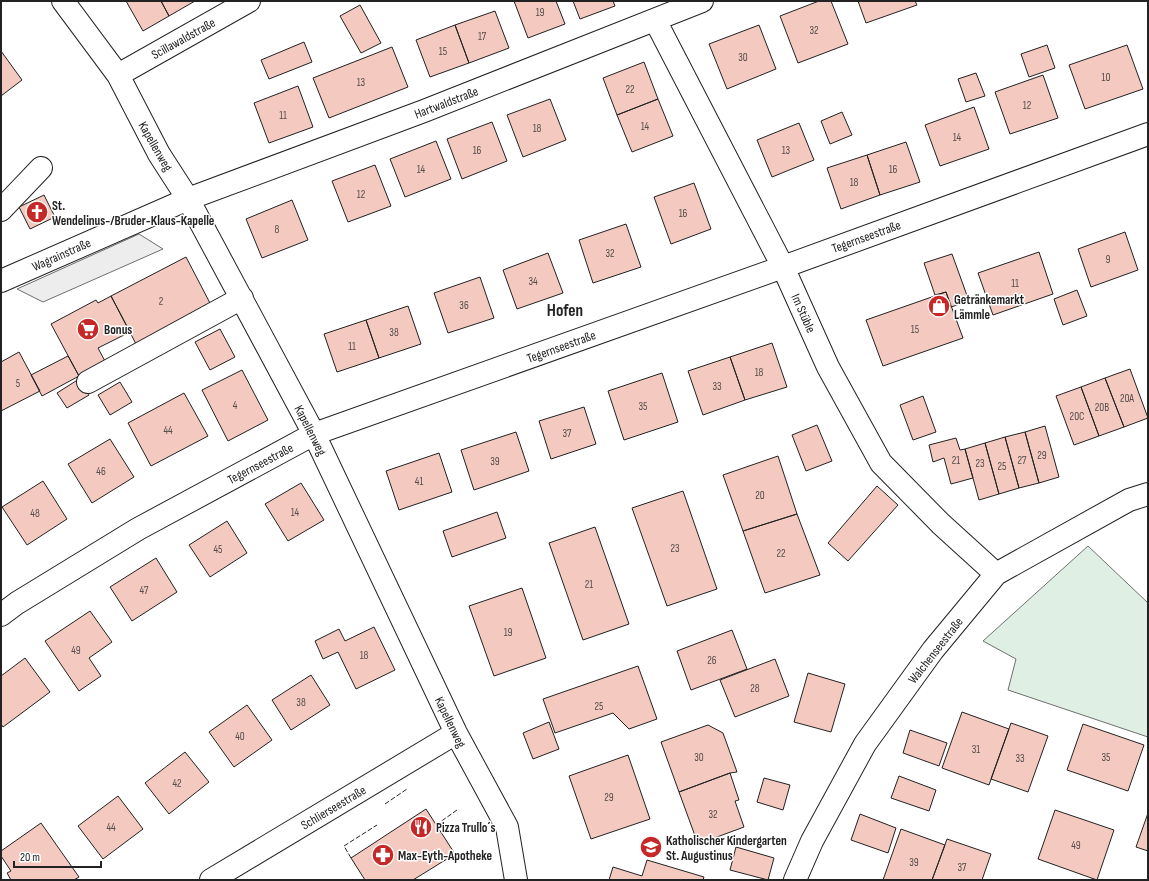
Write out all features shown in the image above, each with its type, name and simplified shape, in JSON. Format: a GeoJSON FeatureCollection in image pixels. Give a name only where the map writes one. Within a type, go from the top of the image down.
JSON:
{"type":"FeatureCollection","features":[{"type":"Feature","properties":{"kind":"street","name":"Kapellenweg"},"geometry":{"type":"LineString","coordinates":[[63,1],[118,75],[159,154],[188,198],[314,434],[456,733],[507,827],[516,880]]}},
{"type":"Feature","properties":{"kind":"street","name":"Scillawaldstraße"},"geometry":{"type":"LineString","coordinates":[[118,75],[249,1]]}},
{"type":"Feature","properties":{"kind":"street","name":"Hartwaldstraße"},"geometry":{"type":"LineString","coordinates":[[188,198],[424,111],[702,1]]}},
{"type":"Feature","properties":{"kind":"street","name":"Im Stüble"},"geometry":{"type":"LineString","coordinates":[[655,20],[783,267],[828,367],[881,462],[941,524],[996,574]]}},
{"type":"Feature","properties":{"kind":"street","name":"Tegernseestraße"},"geometry":{"type":"LineString","coordinates":[[1,615],[17,603],[138,529],[314,434],[783,267],[1148,134]]}},
{"type":"Feature","properties":{"kind":"street"},"geometry":{"type":"LineString","coordinates":[[1,210],[41,168]]}},
{"type":"Feature","properties":{"kind":"street","name":"Wagrainstraße"},"geometry":{"type":"LineString","coordinates":[[1,281],[188,198]]}},
{"type":"Feature","properties":{"kind":"street"},"geometry":{"type":"LineString","coordinates":[[88,382],[242,298]]}},
{"type":"Feature","properties":{"kind":"street","name":"Walchenseestraße"},"geometry":{"type":"LineString","coordinates":[[795,880],[812,841],[865,744],[933,650],[996,574],[1128,500],[1148,494]]}},
{"type":"Feature","properties":{"kind":"street","name":"Schlierseestraße"},"geometry":{"type":"LineString","coordinates":[[211,880],[456,733]]}},
{"type":"Feature","properties":{"kind":"green space"},"geometry":{"type":"Polygon","coordinates":[[[1088,546],[1148,603],[1148,737],[1008,690],[1016,659],[983,641],[1088,546]]]}},
{"type":"Feature","properties":{"kind":"shaded area"},"geometry":{"type":"Polygon","coordinates":[[[139,234],[163,249],[43,302],[17,289],[139,234]]]}},
{"type":"Feature","properties":{"kind":"building"},"geometry":{"type":"Polygon","coordinates":[[[126,1],[161,1],[169,16],[143,31],[126,1]]]}},
{"type":"Feature","properties":{"kind":"building"},"geometry":{"type":"Polygon","coordinates":[[[161,1],[195,1],[169,16],[161,1]]]}},
{"type":"Feature","properties":{"kind":"building"},"geometry":{"type":"Polygon","coordinates":[[[514,1],[556,1],[565,24],[528,38],[514,1]]]}},
{"type":"Feature","properties":{"kind":"building"},"geometry":{"type":"Polygon","coordinates":[[[573,1],[613,1],[615,6],[580,19],[573,1]]]}},
{"type":"Feature","properties":{"kind":"building"},"geometry":{"type":"Polygon","coordinates":[[[819,1],[831,1],[848,44],[798,63],[780,16],[819,1]]]}},
{"type":"Feature","properties":{"kind":"building"},"geometry":{"type":"Polygon","coordinates":[[[858,1],[915,1],[917,5],[866,23],[858,1]]]}},
{"type":"Feature","properties":{"kind":"building"},"geometry":{"type":"Polygon","coordinates":[[[360,5],[381,43],[361,53],[340,16],[360,5]]]}},
{"type":"Feature","properties":{"kind":"building"},"geometry":{"type":"Polygon","coordinates":[[[495,11],[509,48],[469,63],[455,25],[495,11]]]}},
{"type":"Feature","properties":{"kind":"building"},"geometry":{"type":"Polygon","coordinates":[[[455,25],[469,63],[430,77],[416,40],[455,25]]]}},
{"type":"Feature","properties":{"kind":"building"},"geometry":{"type":"Polygon","coordinates":[[[759,25],[776,69],[727,89],[709,44],[759,25]]]}},
{"type":"Feature","properties":{"kind":"building"},"geometry":{"type":"Polygon","coordinates":[[[304,42],[312,62],[269,79],[261,60],[304,42]]]}},
{"type":"Feature","properties":{"kind":"building"},"geometry":{"type":"Polygon","coordinates":[[[1047,45],[1055,68],[1029,77],[1021,54],[1047,45]]]}},
{"type":"Feature","properties":{"kind":"building"},"geometry":{"type":"Polygon","coordinates":[[[1127,45],[1143,89],[1085,109],[1069,65],[1127,45]]]}},
{"type":"Feature","properties":{"kind":"building"},"geometry":{"type":"Polygon","coordinates":[[[392,47],[408,87],[329,118],[313,78],[392,47]]]}},
{"type":"Feature","properties":{"kind":"building"},"geometry":{"type":"Polygon","coordinates":[[[1,51],[22,80],[1,96],[1,51]]]}},
{"type":"Feature","properties":{"kind":"building"},"geometry":{"type":"Polygon","coordinates":[[[644,62],[658,99],[617,115],[603,78],[644,62]]]}},
{"type":"Feature","properties":{"kind":"building"},"geometry":{"type":"Polygon","coordinates":[[[976,73],[985,96],[966,102],[958,79],[976,73]]]}},
{"type":"Feature","properties":{"kind":"building"},"geometry":{"type":"Polygon","coordinates":[[[1043,75],[1058,118],[1010,134],[995,92],[1043,75]]]}},
{"type":"Feature","properties":{"kind":"building"},"geometry":{"type":"Polygon","coordinates":[[[298,86],[313,127],[269,143],[254,103],[298,86]]]}},
{"type":"Feature","properties":{"kind":"building"},"geometry":{"type":"Polygon","coordinates":[[[550,99],[566,140],[523,157],[507,115],[550,99]]]}},
{"type":"Feature","properties":{"kind":"building"},"geometry":{"type":"Polygon","coordinates":[[[658,99],[673,136],[632,152],[617,115],[658,99]]]}},
{"type":"Feature","properties":{"kind":"building"},"geometry":{"type":"Polygon","coordinates":[[[974,107],[989,149],[940,166],[925,125],[974,107]]]}},
{"type":"Feature","properties":{"kind":"building"},"geometry":{"type":"Polygon","coordinates":[[[842,112],[852,135],[830,144],[821,121],[842,112]]]}},
{"type":"Feature","properties":{"kind":"building"},"geometry":{"type":"Polygon","coordinates":[[[492,122],[507,161],[462,179],[447,139],[492,122]]]}},
{"type":"Feature","properties":{"kind":"building"},"geometry":{"type":"Polygon","coordinates":[[[799,123],[814,160],[772,177],[757,140],[799,123]]]}},
{"type":"Feature","properties":{"kind":"building"},"geometry":{"type":"Polygon","coordinates":[[[436,141],[451,179],[405,197],[390,159],[436,141]]]}},
{"type":"Feature","properties":{"kind":"building"},"geometry":{"type":"Polygon","coordinates":[[[906,142],[920,182],[880,195],[867,155],[906,142]]]}},
{"type":"Feature","properties":{"kind":"building"},"geometry":{"type":"Polygon","coordinates":[[[867,155],[880,195],[841,209],[827,168],[867,155]]]}},
{"type":"Feature","properties":{"kind":"building"},"geometry":{"type":"Polygon","coordinates":[[[375,165],[391,206],[348,222],[332,181],[375,165]]]}},
{"type":"Feature","properties":{"kind":"building"},"geometry":{"type":"Polygon","coordinates":[[[694,183],[711,229],[671,244],[654,197],[694,183]]]}},
{"type":"Feature","properties":{"kind":"building","name":"St. Wendelinus-/Bruder-Klaus-Kapelle"},"geometry":{"type":"Polygon","coordinates":[[[44,195],[55,217],[30,229],[19,207],[44,195]]]}},
{"type":"Feature","properties":{"kind":"building"},"geometry":{"type":"Polygon","coordinates":[[[292,200],[308,240],[262,258],[246,219],[292,200]]]}},
{"type":"Feature","properties":{"kind":"building"},"geometry":{"type":"Polygon","coordinates":[[[626,224],[641,267],[593,283],[579,240],[626,224]]]}},
{"type":"Feature","properties":{"kind":"building"},"geometry":{"type":"Polygon","coordinates":[[[1125,232],[1138,270],[1091,287],[1078,249],[1125,232]]]}},
{"type":"Feature","properties":{"kind":"building"},"geometry":{"type":"Polygon","coordinates":[[[1039,252],[1053,294],[993,315],[978,273],[1039,252]]]}},
{"type":"Feature","properties":{"kind":"building"},"geometry":{"type":"Polygon","coordinates":[[[548,253],[563,293],[517,309],[503,270],[548,253]]]}},
{"type":"Feature","properties":{"kind":"building"},"geometry":{"type":"Polygon","coordinates":[[[952,254],[969,301],[951,307],[946,292],[935,295],[924,263],[952,254]]]}},
{"type":"Feature","properties":{"kind":"building"},"geometry":{"type":"Polygon","coordinates":[[[186,257],[211,305],[136,344],[111,296],[186,257]]]}},
{"type":"Feature","properties":{"kind":"building"},"geometry":{"type":"Polygon","coordinates":[[[480,277],[494,318],[448,333],[434,293],[480,277]]]}},
{"type":"Feature","properties":{"kind":"building"},"geometry":{"type":"Polygon","coordinates":[[[1077,290],[1087,316],[1063,325],[1054,299],[1077,290]]]}},
{"type":"Feature","properties":{"kind":"building"},"geometry":{"type":"Polygon","coordinates":[[[946,292],[963,338],[883,366],[866,320],[946,292]]]}},
{"type":"Feature","properties":{"kind":"building"},"geometry":{"type":"Polygon","coordinates":[[[111,296],[130,332],[98,348],[106,363],[79,376],[51,324],[96,300],[98,303],[111,296]]]}},
{"type":"Feature","properties":{"kind":"building"},"geometry":{"type":"Polygon","coordinates":[[[408,306],[421,344],[379,358],[366,320],[408,306]]]}},
{"type":"Feature","properties":{"kind":"building"},"geometry":{"type":"Polygon","coordinates":[[[366,320],[379,358],[337,372],[324,334],[366,320]]]}},
{"type":"Feature","properties":{"kind":"building"},"geometry":{"type":"Polygon","coordinates":[[[220,329],[235,357],[210,370],[195,342],[220,329]]]}},
{"type":"Feature","properties":{"kind":"building"},"geometry":{"type":"Polygon","coordinates":[[[772,343],[787,387],[745,400],[730,357],[772,343]]]}},
{"type":"Feature","properties":{"kind":"building"},"geometry":{"type":"Polygon","coordinates":[[[19,352],[40,391],[1,411],[1,362],[19,352]]]}},
{"type":"Feature","properties":{"kind":"building"},"geometry":{"type":"Polygon","coordinates":[[[68,356],[79,376],[42,396],[31,375],[68,356]]]}},
{"type":"Feature","properties":{"kind":"building"},"geometry":{"type":"Polygon","coordinates":[[[730,357],[745,400],[703,415],[688,371],[730,357]]]}},
{"type":"Feature","properties":{"kind":"building"},"geometry":{"type":"Polygon","coordinates":[[[1130,369],[1148,418],[1124,427],[1105,378],[1130,369]]]}},
{"type":"Feature","properties":{"kind":"building"},"geometry":{"type":"Polygon","coordinates":[[[242,370],[268,420],[228,441],[202,390],[242,370]]]}},
{"type":"Feature","properties":{"kind":"building"},"geometry":{"type":"Polygon","coordinates":[[[662,373],[678,422],[624,440],[608,391],[662,373]]]}},
{"type":"Feature","properties":{"kind":"building"},"geometry":{"type":"Polygon","coordinates":[[[1105,378],[1124,427],[1099,436],[1081,387],[1105,378]]]}},
{"type":"Feature","properties":{"kind":"building"},"geometry":{"type":"Polygon","coordinates":[[[79,379],[89,395],[67,408],[57,393],[79,379]]]}},
{"type":"Feature","properties":{"kind":"building"},"geometry":{"type":"Polygon","coordinates":[[[120,382],[132,402],[110,415],[98,395],[120,382]]]}},
{"type":"Feature","properties":{"kind":"building"},"geometry":{"type":"Polygon","coordinates":[[[1081,387],[1099,436],[1074,445],[1056,396],[1081,387]]]}},
{"type":"Feature","properties":{"kind":"building"},"geometry":{"type":"Polygon","coordinates":[[[184,393],[208,436],[151,466],[128,423],[184,393]]]}},
{"type":"Feature","properties":{"kind":"building"},"geometry":{"type":"Polygon","coordinates":[[[923,396],[936,432],[913,440],[900,405],[923,396]]]}},
{"type":"Feature","properties":{"kind":"building"},"geometry":{"type":"Polygon","coordinates":[[[584,407],[596,444],[551,459],[539,421],[584,407]]]}},
{"type":"Feature","properties":{"kind":"building"},"geometry":{"type":"Polygon","coordinates":[[[817,425],[832,461],[806,471],[792,435],[817,425]]]}},
{"type":"Feature","properties":{"kind":"building"},"geometry":{"type":"Polygon","coordinates":[[[1045,426],[1059,477],[1039,483],[1025,432],[1045,426]]]}},
{"type":"Feature","properties":{"kind":"building"},"geometry":{"type":"Polygon","coordinates":[[[516,432],[529,471],[474,490],[461,450],[516,432]]]}},
{"type":"Feature","properties":{"kind":"building"},"geometry":{"type":"Polygon","coordinates":[[[1025,432],[1039,483],[1019,488],[1005,437],[1025,432]]]}},
{"type":"Feature","properties":{"kind":"building"},"geometry":{"type":"Polygon","coordinates":[[[1005,437],[1019,488],[999,494],[985,443],[1005,437]]]}},
{"type":"Feature","properties":{"kind":"building"},"geometry":{"type":"Polygon","coordinates":[[[956,438],[960,450],[965,449],[973,478],[951,484],[944,458],[933,462],[929,445],[956,438]]]}},
{"type":"Feature","properties":{"kind":"building"},"geometry":{"type":"Polygon","coordinates":[[[110,439],[134,477],[92,503],[68,464],[110,439]]]}},
{"type":"Feature","properties":{"kind":"building"},"geometry":{"type":"Polygon","coordinates":[[[985,443],[999,494],[979,500],[965,449],[985,443]]]}},
{"type":"Feature","properties":{"kind":"building"},"geometry":{"type":"Polygon","coordinates":[[[439,453],[452,492],[399,510],[386,471],[439,453]]]}},
{"type":"Feature","properties":{"kind":"building"},"geometry":{"type":"Polygon","coordinates":[[[778,456],[797,514],[743,531],[723,475],[778,456]]]}},
{"type":"Feature","properties":{"kind":"building"},"geometry":{"type":"Polygon","coordinates":[[[43,481],[67,519],[27,545],[2,507],[43,481]]]}},
{"type":"Feature","properties":{"kind":"building"},"geometry":{"type":"Polygon","coordinates":[[[301,483],[324,520],[288,541],[265,504],[301,483]]]}},
{"type":"Feature","properties":{"kind":"building"},"geometry":{"type":"Polygon","coordinates":[[[877,486],[898,505],[848,561],[828,543],[877,486]]]}},
{"type":"Feature","properties":{"kind":"building"},"geometry":{"type":"Polygon","coordinates":[[[683,491],[717,589],[667,606],[632,508],[683,491]]]}},
{"type":"Feature","properties":{"kind":"building"},"geometry":{"type":"Polygon","coordinates":[[[497,512],[506,538],[452,557],[443,531],[497,512]]]}},
{"type":"Feature","properties":{"kind":"building"},"geometry":{"type":"Polygon","coordinates":[[[797,514],[820,575],[765,593],[743,531],[797,514]]]}},
{"type":"Feature","properties":{"kind":"building"},"geometry":{"type":"Polygon","coordinates":[[[227,521],[247,553],[210,577],[189,545],[227,521]]]}},
{"type":"Feature","properties":{"kind":"building"},"geometry":{"type":"Polygon","coordinates":[[[595,527],[629,624],[583,640],[549,543],[595,527]]]}},
{"type":"Feature","properties":{"kind":"building"},"geometry":{"type":"Polygon","coordinates":[[[156,558],[177,592],[132,621],[110,587],[156,558]]]}},
{"type":"Feature","properties":{"kind":"building"},"geometry":{"type":"Polygon","coordinates":[[[522,588],[546,658],[494,676],[469,606],[522,588]]]}},
{"type":"Feature","properties":{"kind":"building"},"geometry":{"type":"Polygon","coordinates":[[[90,611],[112,642],[89,658],[101,676],[79,691],[45,641],[90,611]]]}},
{"type":"Feature","properties":{"kind":"building"},"geometry":{"type":"Polygon","coordinates":[[[374,627],[395,670],[356,689],[338,652],[323,659],[315,641],[339,629],[345,641],[374,627]]]}},
{"type":"Feature","properties":{"kind":"building"},"geometry":{"type":"Polygon","coordinates":[[[732,630],[747,669],[691,690],[677,651],[732,630]]]}},
{"type":"Feature","properties":{"kind":"building"},"geometry":{"type":"Polygon","coordinates":[[[25,658],[50,692],[3,727],[1,724],[1,676],[25,658]]]}},
{"type":"Feature","properties":{"kind":"building"},"geometry":{"type":"Polygon","coordinates":[[[775,659],[789,696],[735,717],[720,680],[775,659]]]}},
{"type":"Feature","properties":{"kind":"building"},"geometry":{"type":"Polygon","coordinates":[[[638,666],[657,719],[629,729],[613,713],[555,733],[543,699],[638,666]]]}},
{"type":"Feature","properties":{"kind":"building"},"geometry":{"type":"Polygon","coordinates":[[[808,673],[845,684],[831,732],[794,722],[808,673]]]}},
{"type":"Feature","properties":{"kind":"building"},"geometry":{"type":"Polygon","coordinates":[[[311,675],[330,705],[291,730],[272,700],[311,675]]]}},
{"type":"Feature","properties":{"kind":"building"},"geometry":{"type":"Polygon","coordinates":[[[247,705],[272,740],[234,767],[209,732],[247,705]]]}},
{"type":"Feature","properties":{"kind":"building"},"geometry":{"type":"Polygon","coordinates":[[[962,712],[1009,729],[989,785],[942,768],[962,712]]]}},
{"type":"Feature","properties":{"kind":"building"},"geometry":{"type":"Polygon","coordinates":[[[549,722],[559,749],[533,759],[523,733],[549,722]]]}},
{"type":"Feature","properties":{"kind":"building"},"geometry":{"type":"Polygon","coordinates":[[[1011,723],[1048,736],[1028,792],[991,779],[1011,723]]]}},
{"type":"Feature","properties":{"kind":"building"},"geometry":{"type":"Polygon","coordinates":[[[1083,724],[1144,745],[1128,791],[1067,770],[1083,724]]]}},
{"type":"Feature","properties":{"kind":"building"},"geometry":{"type":"Polygon","coordinates":[[[708,725],[723,733],[737,772],[730,773],[679,792],[661,742],[708,725]]]}},
{"type":"Feature","properties":{"kind":"building"},"geometry":{"type":"Polygon","coordinates":[[[910,730],[947,743],[939,766],[903,753],[910,730]]]}},
{"type":"Feature","properties":{"kind":"building"},"geometry":{"type":"Polygon","coordinates":[[[185,752],[209,782],[169,814],[145,783],[185,752]]]}},
{"type":"Feature","properties":{"kind":"building"},"geometry":{"type":"Polygon","coordinates":[[[628,755],[650,819],[591,839],[569,776],[628,755]]]}},
{"type":"Feature","properties":{"kind":"building"},"geometry":{"type":"Polygon","coordinates":[[[730,773],[739,800],[735,801],[744,827],[698,844],[679,792],[730,773]]]}},
{"type":"Feature","properties":{"kind":"building"},"geometry":{"type":"Polygon","coordinates":[[[899,776],[936,790],[929,811],[891,798],[899,776]]]}},
{"type":"Feature","properties":{"kind":"building"},"geometry":{"type":"Polygon","coordinates":[[[764,778],[790,785],[783,810],[757,802],[764,778]]]}},
{"type":"Feature","properties":{"kind":"building"},"geometry":{"type":"Polygon","coordinates":[[[118,796],[143,829],[103,859],[78,826],[118,796]]]}},
{"type":"Feature","properties":{"kind":"building"},"geometry":{"type":"Polygon","coordinates":[[[426,809],[455,854],[413,880],[365,880],[351,858],[426,809]]]}},
{"type":"Feature","properties":{"kind":"building"},"geometry":{"type":"Polygon","coordinates":[[[1055,810],[1114,830],[1097,880],[1038,859],[1055,810]]]}},
{"type":"Feature","properties":{"kind":"building"},"geometry":{"type":"Polygon","coordinates":[[[1148,813],[1148,851],[1136,847],[1148,813]]]}},
{"type":"Feature","properties":{"kind":"building"},"geometry":{"type":"Polygon","coordinates":[[[860,814],[896,828],[888,853],[851,840],[860,814]]]}},
{"type":"Feature","properties":{"kind":"building"},"geometry":{"type":"Polygon","coordinates":[[[41,823],[79,877],[74,880],[11,880],[7,873],[11,871],[1,856],[1,851],[41,823]]]}},
{"type":"Feature","properties":{"kind":"building"},"geometry":{"type":"Polygon","coordinates":[[[901,829],[945,845],[932,880],[883,880],[901,829]]]}},
{"type":"Feature","properties":{"kind":"building"},"geometry":{"type":"Polygon","coordinates":[[[947,839],[991,854],[982,880],[932,880],[947,839]]]}},
{"type":"Feature","properties":{"kind":"building"},"geometry":{"type":"Polygon","coordinates":[[[736,847],[774,858],[768,880],[730,870],[736,847]]]}},
{"type":"Feature","properties":{"kind":"building"},"geometry":{"type":"Polygon","coordinates":[[[647,860],[704,877],[703,880],[609,880],[613,867],[642,876],[647,860]]]}},
{"type":"Feature","properties":{"kind":"fence"},"geometry":{"type":"LineString","coordinates":[[385,804],[407,789]]}},
{"type":"Feature","properties":{"kind":"fence"},"geometry":{"type":"LineString","coordinates":[[436,825],[457,810]]}},
{"type":"Feature","properties":{"kind":"fence"},"geometry":{"type":"LineString","coordinates":[[351,858],[344,846],[377,825]]}},
{"type":"Feature","properties":{"kind":"place","name":"St. Wendelinus-/Bruder-Klaus-Kapelle"},"geometry":{"type":"Point","coordinates":[37,212]}},
{"type":"Feature","properties":{"kind":"place","name":"Getränkemarkt Lämmle"},"geometry":{"type":"Point","coordinates":[939,306]}},
{"type":"Feature","properties":{"kind":"place","name":"Bonus"},"geometry":{"type":"Point","coordinates":[88,329]}},
{"type":"Feature","properties":{"kind":"place","name":"Pizza Trullo´s"},"geometry":{"type":"Point","coordinates":[421,827]}},
{"type":"Feature","properties":{"kind":"place","name":"Katholischer Kindergarten St. Augustinus"},"geometry":{"type":"Point","coordinates":[651,847]}},
{"type":"Feature","properties":{"kind":"place","name":"Max-Eyth-Apotheke"},"geometry":{"type":"Point","coordinates":[383,855]}},
{"type":"Feature","properties":{"kind":"district","name":"Hofen"},"geometry":{"type":"Point","coordinates":[565,310]}}]}
